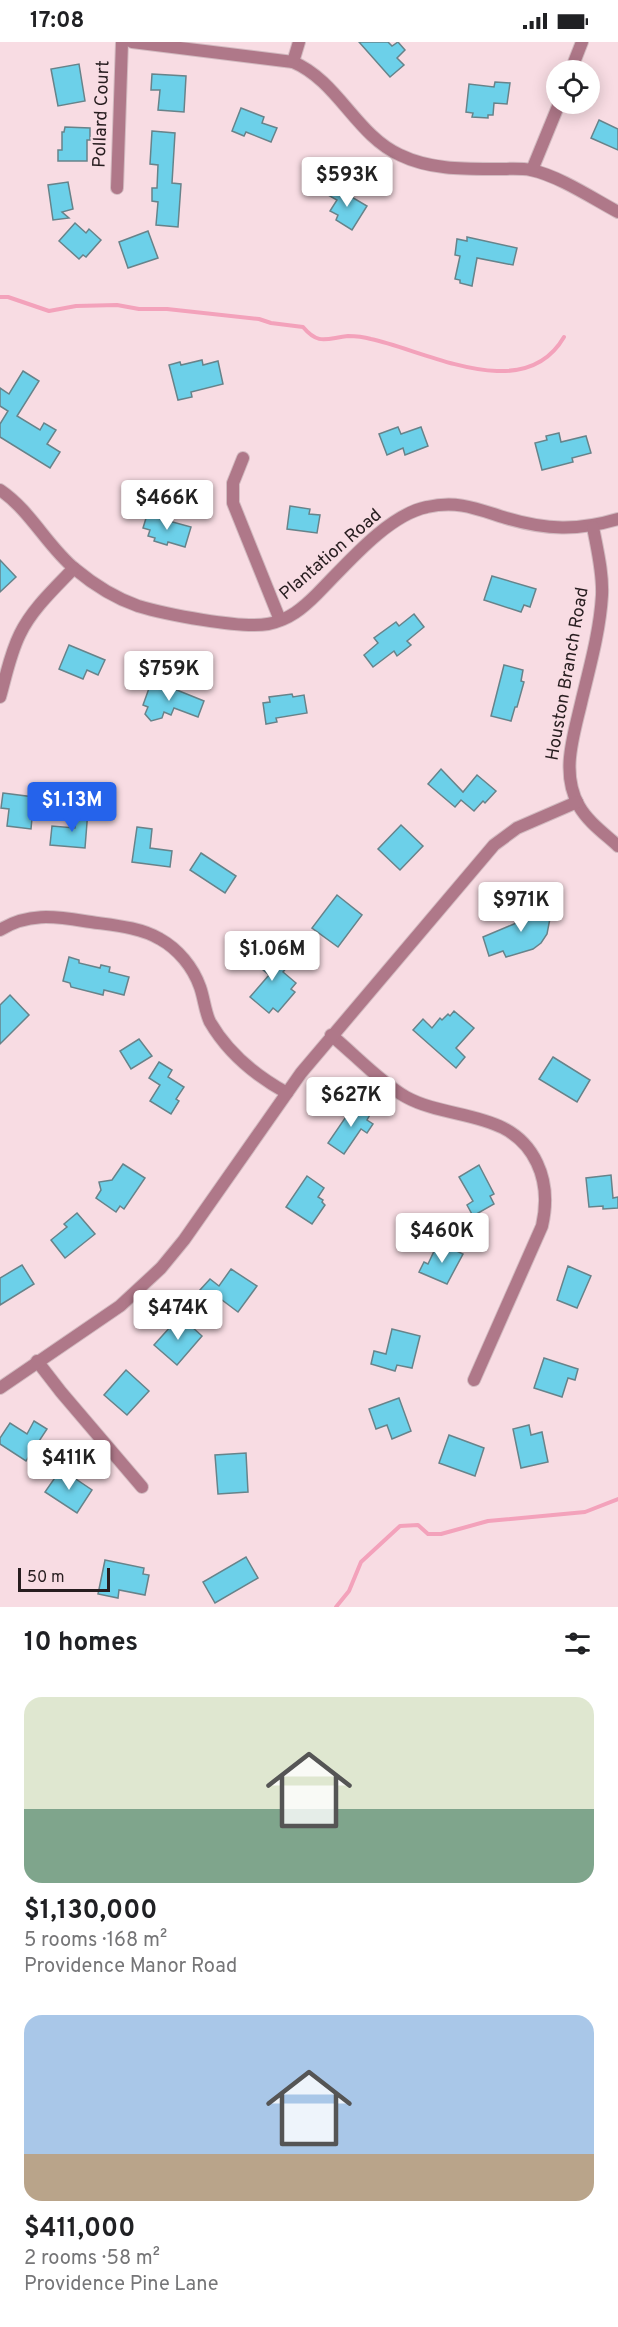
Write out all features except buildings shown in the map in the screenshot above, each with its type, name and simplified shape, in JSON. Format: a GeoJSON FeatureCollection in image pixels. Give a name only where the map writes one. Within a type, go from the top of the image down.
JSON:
{"type":"FeatureCollection","features":[{"type":"Feature","properties":{"kind":"street","name":"Pollard Court"},"geometry":{"type":"LineString","coordinates":[[117,188],[122,42]]}},
{"type":"Feature","properties":{"kind":"street"},"geometry":{"type":"LineString","coordinates":[[132,42],[293,62],[315,75],[374,137],[397,154],[440,167],[532,170],[545,174],[618,212]]}},
{"type":"Feature","properties":{"kind":"street"},"geometry":{"type":"LineString","coordinates":[[293,62],[299,42]]}},
{"type":"Feature","properties":{"kind":"street"},"geometry":{"type":"LineString","coordinates":[[576,60],[582,42]]}},
{"type":"Feature","properties":{"kind":"street"},"geometry":{"type":"LineString","coordinates":[[532,170],[555,114]]}},
{"type":"Feature","properties":{"kind":"street"},"geometry":{"type":"LineString","coordinates":[[243,458],[233,483],[233,503],[280,620]]}},
{"type":"Feature","properties":{"kind":"street","name":"Plantation Road"},"geometry":{"type":"LineString","coordinates":[[0,490],[24,510],[74,568],[98,586],[137,606],[235,624],[267,624],[280,620],[305,606],[356,555],[387,528],[425,507],[463,504],[540,526],[555,528],[593,527],[618,519]]}},
{"type":"Feature","properties":{"kind":"street","name":"Houston Branch Road"},"geometry":{"type":"LineString","coordinates":[[593,527],[601,570],[602,595],[570,751],[570,779],[577,802],[586,816],[618,846]]}},
{"type":"Feature","properties":{"kind":"street"},"geometry":{"type":"LineString","coordinates":[[0,698],[13,648],[20,632],[43,601],[74,568]]}},
{"type":"Feature","properties":{"kind":"street"},"geometry":{"type":"LineString","coordinates":[[0,1388],[120,1306],[161,1268],[184,1240],[287,1093],[331,1035],[494,845],[517,828],[577,802]]}},
{"type":"Feature","properties":{"kind":"street"},"geometry":{"type":"LineString","coordinates":[[0,930],[20,921],[45,915],[137,930],[159,938],[176,950],[191,968],[200,987],[209,1020],[221,1038],[257,1075],[287,1093]]}},
{"type":"Feature","properties":{"kind":"street"},"geometry":{"type":"LineString","coordinates":[[331,1035],[407,1097],[429,1106],[495,1123],[513,1133],[525,1144],[541,1172],[546,1193],[546,1209],[542,1226],[474,1380]]}},
{"type":"Feature","properties":{"kind":"street"},"geometry":{"type":"LineString","coordinates":[[37,1361],[142,1487]]}},
{"type":"Feature","properties":{"kind":"waterway"},"geometry":{"type":"LineString","coordinates":[[0,297],[8,297],[49,311],[76,306],[117,305],[139,309],[167,309],[259,319],[303,327],[319,339],[348,336],[365,338],[446,362],[500,371],[525,368],[547,357],[564,337]]}},
{"type":"Feature","properties":{"kind":"waterway"},"geometry":{"type":"LineString","coordinates":[[336,1607],[349,1591],[361,1562],[400,1526],[418,1525],[428,1534],[441,1534],[488,1521],[585,1512],[618,1499]]}}]}
